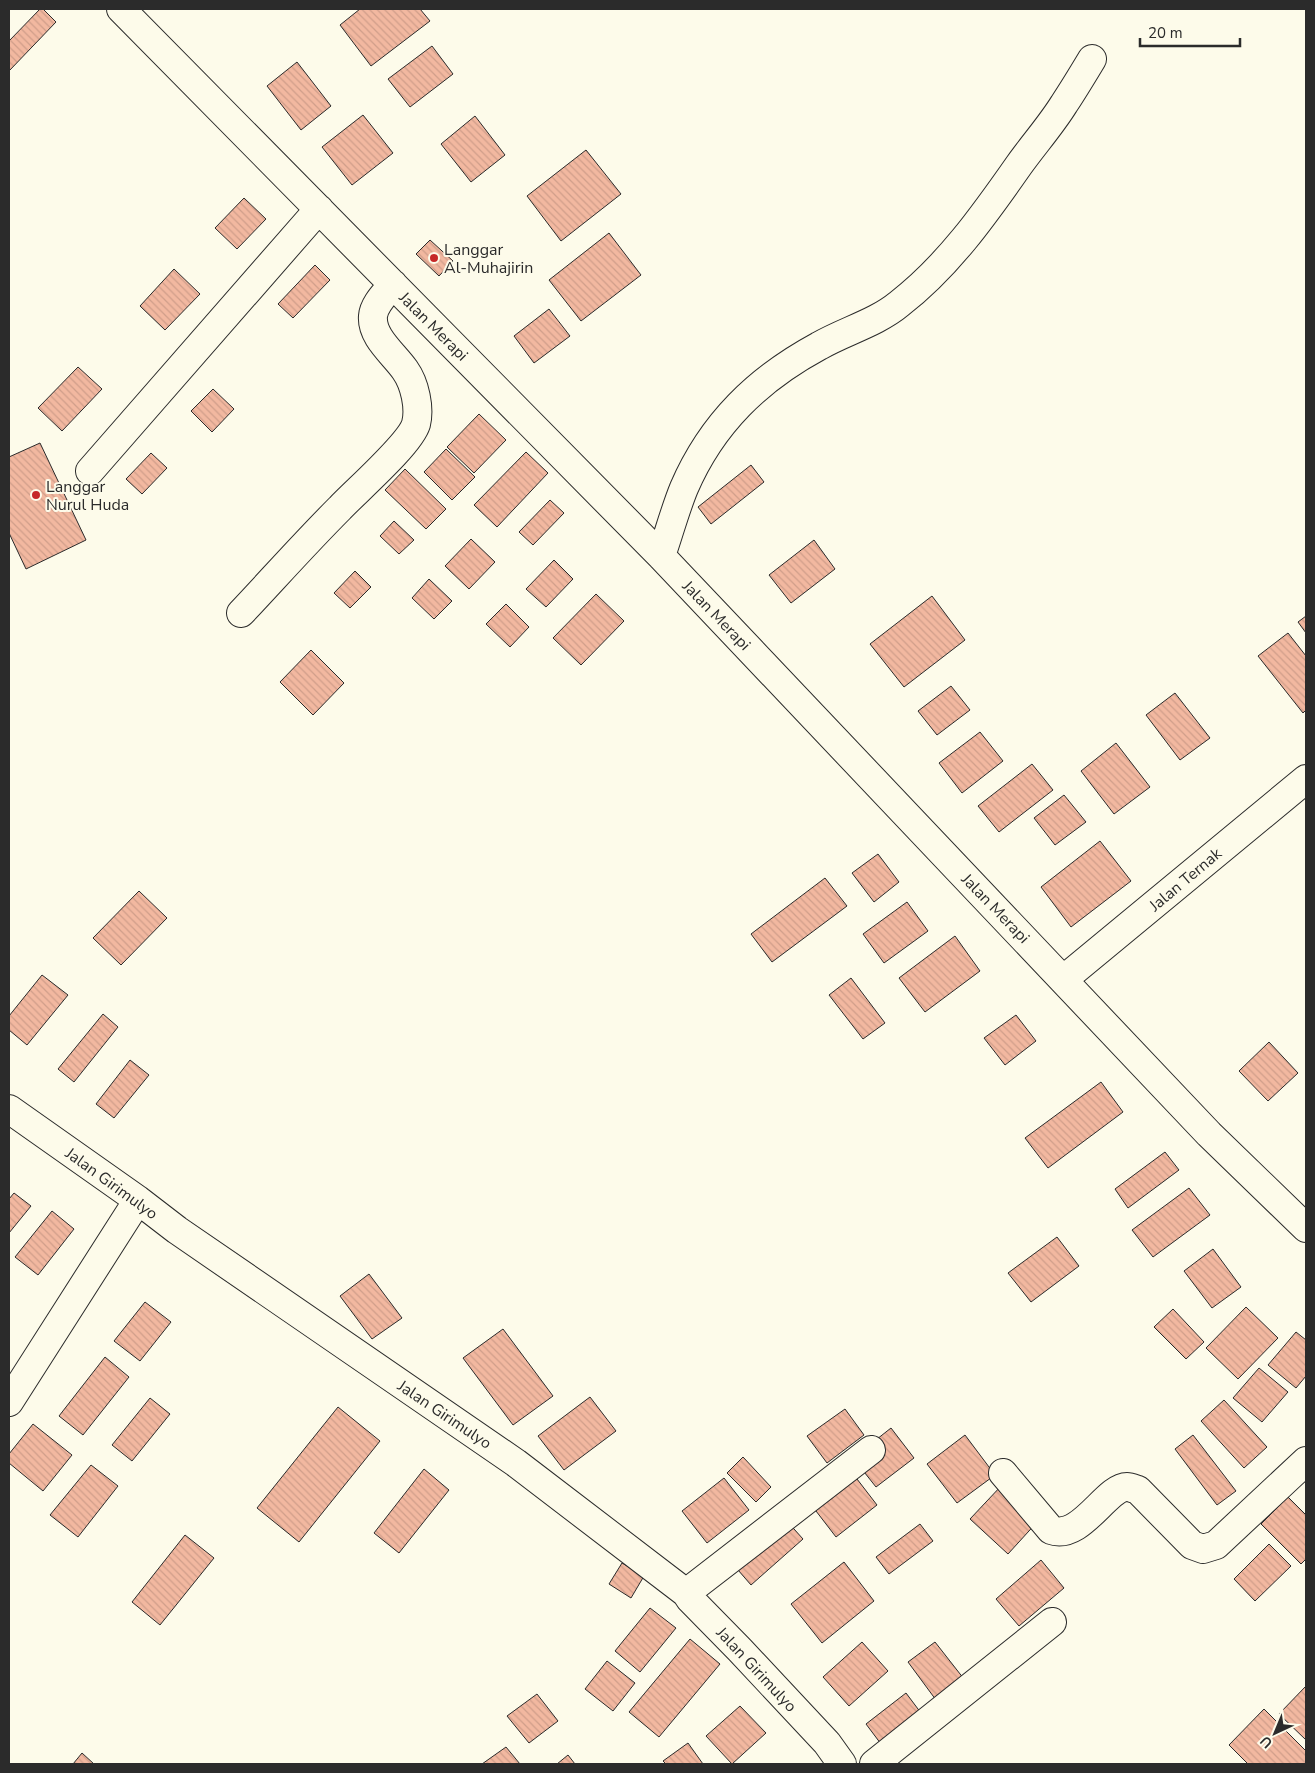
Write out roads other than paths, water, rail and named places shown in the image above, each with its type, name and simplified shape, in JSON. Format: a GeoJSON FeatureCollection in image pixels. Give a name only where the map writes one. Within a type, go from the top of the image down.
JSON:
{"type":"FeatureCollection","features":[{"type":"Feature","properties":{"kind":"street","name":"Jalan Merapi"},"geometry":{"type":"LineString","coordinates":[[120,9],[661,556],[1209,1134],[1306,1228]]}},
{"type":"Feature","properties":{"kind":"street"},"geometry":{"type":"LineString","coordinates":[[661,556],[684,488],[706,445],[732,411],[750,393],[788,365],[820,345],[863,326],[898,306],[934,274],[986,213],[1064,105],[1092,59]]}},
{"type":"Feature","properties":{"kind":"street"},"geometry":{"type":"LineString","coordinates":[[90,471],[319,209]]}},
{"type":"Feature","properties":{"kind":"street"},"geometry":{"type":"LineString","coordinates":[[241,613],[404,443],[415,427],[418,414],[414,392],[406,372],[377,334],[373,316],[375,307],[393,284]]}},
{"type":"Feature","properties":{"kind":"street","name":"Jalan Ternak"},"geometry":{"type":"LineString","coordinates":[[1064,979],[1306,779]]}},
{"type":"Feature","properties":{"kind":"street","name":"Jalan Girimulyo"},"geometry":{"type":"LineString","coordinates":[[9,1109],[138,1200],[177,1230],[516,1463],[686,1592],[690,1599],[827,1743],[842,1764]]}},
{"type":"Feature","properties":{"kind":"street"},"geometry":{"type":"LineString","coordinates":[[9,1402],[138,1200]]}},
{"type":"Feature","properties":{"kind":"street"},"geometry":{"type":"LineString","coordinates":[[686,1592],[871,1450]]}},
{"type":"Feature","properties":{"kind":"street"},"geometry":{"type":"LineString","coordinates":[[1003,1473],[1051,1530],[1058,1533],[1066,1531],[1086,1520],[1117,1490],[1127,1487],[1138,1490],[1192,1545],[1203,1549],[1216,1545],[1306,1461]]}},
{"type":"Feature","properties":{"kind":"street"},"geometry":{"type":"LineString","coordinates":[[874,1764],[1052,1622]]}},
{"type":"Feature","properties":{"kind":"place","name":"Langgar Al-Muhajirin"},"geometry":{"type":"Point","coordinates":[434,258]}},
{"type":"Feature","properties":{"kind":"place","name":"Langgar Nurul Huda"},"geometry":{"type":"Point","coordinates":[36,495]}}]}
